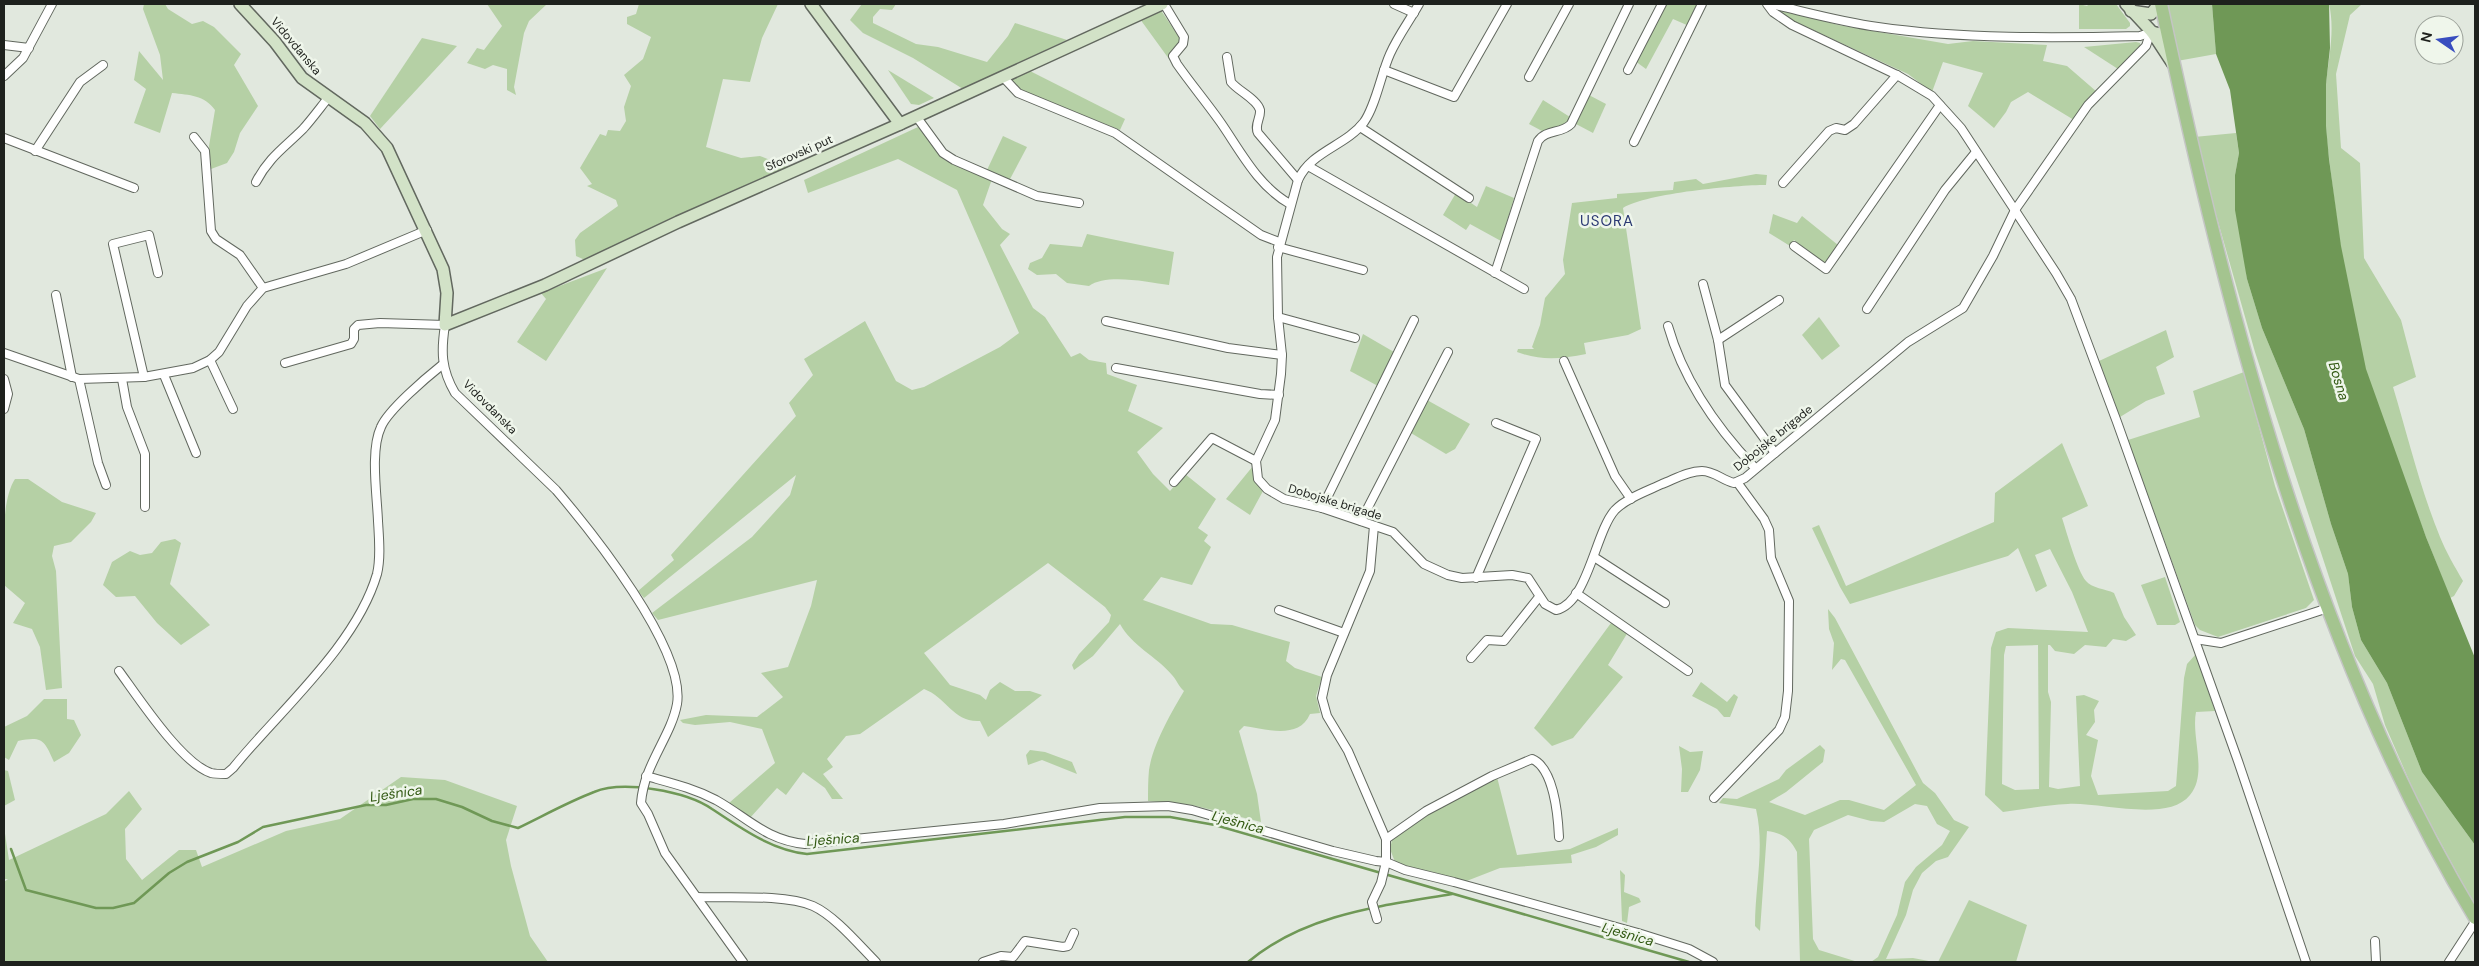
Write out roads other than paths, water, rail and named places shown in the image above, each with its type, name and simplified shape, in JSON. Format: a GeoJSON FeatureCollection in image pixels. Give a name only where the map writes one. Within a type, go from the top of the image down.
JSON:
{"type":"FeatureCollection","features":[{"type":"Feature","properties":{"kind":"main road"},"geometry":{"type":"LineString","coordinates":[[2160,4],[2213,232],[2250,366],[2276,453],[2328,608],[2393,765],[2433,844],[2475,918]]}},
{"type":"Feature","properties":{"kind":"street"},"geometry":{"type":"LineString","coordinates":[[4,76],[18,64],[29,48],[52,4]]}},
{"type":"Feature","properties":{"kind":"street","name":"Vidovdanska"},"geometry":{"type":"LineString","coordinates":[[240,4],[275,42],[295,70],[308,84],[365,123],[387,148],[427,230],[440,261],[446,282],[442,365],[446,379],[460,400],[556,490],[590,533],[642,606],[669,656],[677,682],[677,704],[645,780],[641,803],[651,820],[665,853],[697,897]]}},
{"type":"Feature","properties":{"kind":"street"},"geometry":{"type":"LineString","coordinates":[[811,4],[900,124]]}},
{"type":"Feature","properties":{"kind":"street"},"geometry":{"type":"LineString","coordinates":[[1163,4],[1184,37],[1183,44],[1173,56],[1177,64],[1221,122],[1246,162],[1275,192],[1290,204]]}},
{"type":"Feature","properties":{"kind":"street","name":"Sforovski put"},"geometry":{"type":"LineString","coordinates":[[445,325],[545,285],[678,222],[900,124],[1163,4]]}},
{"type":"Feature","properties":{"kind":"street"},"geometry":{"type":"LineString","coordinates":[[1394,4],[1414,14]]}},
{"type":"Feature","properties":{"kind":"street"},"geometry":{"type":"LineString","coordinates":[[1174,482],[1212,438],[1256,462],[1272,427],[1279,395],[1282,355],[1278,317],[1279,245],[1298,180],[1308,166],[1360,127],[1369,112],[1394,46],[1420,4]]}},
{"type":"Feature","properties":{"kind":"street"},"geometry":{"type":"LineString","coordinates":[[1384,70],[1454,97],[1507,4]]}},
{"type":"Feature","properties":{"kind":"street"},"geometry":{"type":"LineString","coordinates":[[1529,77],[1569,4]]}},
{"type":"Feature","properties":{"kind":"street"},"geometry":{"type":"LineString","coordinates":[[1495,273],[1538,141],[1544,134],[1564,130],[1572,124],[1629,4]]}},
{"type":"Feature","properties":{"kind":"street"},"geometry":{"type":"LineString","coordinates":[[1628,70],[1662,4]]}},
{"type":"Feature","properties":{"kind":"street"},"geometry":{"type":"LineString","coordinates":[[1634,142],[1702,4]]}},
{"type":"Feature","properties":{"kind":"street"},"geometry":{"type":"LineString","coordinates":[[1769,4],[1795,6],[1877,27],[1922,32],[2034,36],[2151,33],[2168,36]]}},
{"type":"Feature","properties":{"kind":"street"},"geometry":{"type":"LineString","coordinates":[[1769,4],[1773,12],[1792,25],[1897,75],[1932,96],[1961,128],[2071,299],[2195,639],[2306,962]]}},
{"type":"Feature","properties":{"kind":"street"},"geometry":{"type":"LineString","coordinates":[[2128,7],[2151,14],[2160,4]]}},
{"type":"Feature","properties":{"kind":"street"},"geometry":{"type":"LineString","coordinates":[[2128,7],[2151,33],[2174,67]]}},
{"type":"Feature","properties":{"kind":"street","name":"Dobojske brigade"},"geometry":{"type":"LineString","coordinates":[[1256,462],[1258,479],[1267,489],[1290,501],[1322,508],[1398,535],[1416,556],[1430,567],[1455,577],[1524,576],[1531,580],[1539,597],[1545,604],[1556,610],[1566,606],[1576,593],[1594,557],[1610,518],[1621,505],[1688,473],[1708,471],[1726,480],[1737,482],[1775,453],[1908,342],[1963,308],[1993,256],[2015,210],[2093,99],[2146,46],[2151,33]]}},
{"type":"Feature","properties":{"kind":"street"},"geometry":{"type":"LineString","coordinates":[[4,45],[29,48]]}},
{"type":"Feature","properties":{"kind":"street"},"geometry":{"type":"LineString","coordinates":[[1227,57],[1231,82],[1257,104],[1260,109],[1256,126],[1258,133],[1298,180]]}},
{"type":"Feature","properties":{"kind":"street"},"geometry":{"type":"LineString","coordinates":[[35,151],[80,82],[88,74],[103,65]]}},
{"type":"Feature","properties":{"kind":"street"},"geometry":{"type":"LineString","coordinates":[[1783,183],[1829,132],[1836,128],[1845,130],[1854,124],[1897,75]]}},
{"type":"Feature","properties":{"kind":"street"},"geometry":{"type":"LineString","coordinates":[[1003,77],[1018,93],[1115,133],[1279,245],[1364,270]]}},
{"type":"Feature","properties":{"kind":"street"},"geometry":{"type":"LineString","coordinates":[[256,182],[275,153],[303,129],[328,98]]}},
{"type":"Feature","properties":{"kind":"street"},"geometry":{"type":"LineString","coordinates":[[1794,246],[1826,269],[1940,105]]}},
{"type":"Feature","properties":{"kind":"street"},"geometry":{"type":"LineString","coordinates":[[916,116],[943,153],[954,160],[1037,196],[1079,203]]}},
{"type":"Feature","properties":{"kind":"street"},"geometry":{"type":"LineString","coordinates":[[1360,127],[1468,198]]}},
{"type":"Feature","properties":{"kind":"street"},"geometry":{"type":"LineString","coordinates":[[194,136],[205,151],[211,231],[216,238],[240,255],[263,288]]}},
{"type":"Feature","properties":{"kind":"street"},"geometry":{"type":"LineString","coordinates":[[4,138],[134,188]]}},
{"type":"Feature","properties":{"kind":"street"},"geometry":{"type":"LineString","coordinates":[[1867,308],[1945,190],[1976,152]]}},
{"type":"Feature","properties":{"kind":"street"},"geometry":{"type":"LineString","coordinates":[[1308,166],[1524,289]]}},
{"type":"Feature","properties":{"kind":"street"},"geometry":{"type":"LineString","coordinates":[[4,353],[76,378],[122,380],[193,368],[210,360],[227,343],[247,306],[263,288],[346,264],[427,230]]}},
{"type":"Feature","properties":{"kind":"street"},"geometry":{"type":"LineString","coordinates":[[144,377],[113,244],[149,235],[158,273]]}},
{"type":"Feature","properties":{"kind":"street"},"geometry":{"type":"LineString","coordinates":[[1703,284],[1718,340],[1725,385],[1775,453]]}},
{"type":"Feature","properties":{"kind":"street"},"geometry":{"type":"LineString","coordinates":[[56,295],[98,463],[106,485]]}},
{"type":"Feature","properties":{"kind":"street"},"geometry":{"type":"LineString","coordinates":[[1718,340],[1780,300]]}},
{"type":"Feature","properties":{"kind":"street"},"geometry":{"type":"LineString","coordinates":[[1278,317],[1355,338]]}},
{"type":"Feature","properties":{"kind":"street"},"geometry":{"type":"LineString","coordinates":[[1106,320],[1228,348],[1282,355]]}},
{"type":"Feature","properties":{"kind":"street"},"geometry":{"type":"LineString","coordinates":[[1322,508],[1414,320]]}},
{"type":"Feature","properties":{"kind":"street"},"geometry":{"type":"LineString","coordinates":[[286,363],[351,344],[354,339],[354,329],[358,325],[380,323],[445,325]]}},
{"type":"Feature","properties":{"kind":"street"},"geometry":{"type":"LineString","coordinates":[[1668,326],[1683,369],[1730,441],[1755,468]]}},
{"type":"Feature","properties":{"kind":"street"},"geometry":{"type":"LineString","coordinates":[[1360,522],[1448,352]]}},
{"type":"Feature","properties":{"kind":"street"},"geometry":{"type":"LineString","coordinates":[[210,360],[233,409]]}},
{"type":"Feature","properties":{"kind":"street"},"geometry":{"type":"LineString","coordinates":[[1564,361],[1615,476],[1631,499]]}},
{"type":"Feature","properties":{"kind":"street"},"geometry":{"type":"LineString","coordinates":[[119,671],[152,717],[188,757],[212,773],[226,774],[234,768],[346,638],[377,574],[379,542],[375,448],[380,428],[388,416],[442,365]]}},
{"type":"Feature","properties":{"kind":"street"},"geometry":{"type":"LineString","coordinates":[[1116,368],[1260,394],[1279,395]]}},
{"type":"Feature","properties":{"kind":"street"},"geometry":{"type":"LineString","coordinates":[[164,374],[196,453]]}},
{"type":"Feature","properties":{"kind":"street"},"geometry":{"type":"LineString","coordinates":[[4,378],[8,394],[4,409]]}},
{"type":"Feature","properties":{"kind":"street"},"geometry":{"type":"LineString","coordinates":[[122,380],[128,407],[145,454],[145,507]]}},
{"type":"Feature","properties":{"kind":"street"},"geometry":{"type":"LineString","coordinates":[[1476,578],[1536,439],[1496,423]]}},
{"type":"Feature","properties":{"kind":"street"},"geometry":{"type":"LineString","coordinates":[[1714,798],[1778,730],[1784,717],[1788,691],[1790,613],[1788,594],[1774,566],[1769,530],[1764,519],[1737,482]]}},
{"type":"Feature","properties":{"kind":"street"},"geometry":{"type":"LineString","coordinates":[[1374,526],[1370,571],[1325,683],[1323,705],[1348,751],[1386,839],[1386,865],[1372,902],[1376,917]]}},
{"type":"Feature","properties":{"kind":"street"},"geometry":{"type":"LineString","coordinates":[[1594,557],[1665,603]]}},
{"type":"Feature","properties":{"kind":"street"},"geometry":{"type":"LineString","coordinates":[[1576,593],[1688,672]]}},
{"type":"Feature","properties":{"kind":"street"},"geometry":{"type":"LineString","coordinates":[[1471,658],[1487,640],[1504,640],[1539,597]]}},
{"type":"Feature","properties":{"kind":"street"},"geometry":{"type":"LineString","coordinates":[[2195,639],[2221,643],[2328,608]]}},
{"type":"Feature","properties":{"kind":"street"},"geometry":{"type":"LineString","coordinates":[[1279,610],[1344,633]]}},
{"type":"Feature","properties":{"kind":"street"},"geometry":{"type":"LineString","coordinates":[[1386,839],[1426,811],[1492,776],[1532,759],[1538,761],[1547,774],[1557,809],[1559,837]]}},
{"type":"Feature","properties":{"kind":"street"},"geometry":{"type":"LineString","coordinates":[[645,780],[678,783],[719,802],[766,834],[790,842],[805,844],[1004,824],[1100,808],[1168,806],[1192,810],[1638,933],[1689,949],[1714,962]]}},
{"type":"Feature","properties":{"kind":"street"},"geometry":{"type":"LineString","coordinates":[[697,897],[743,962]]}},
{"type":"Feature","properties":{"kind":"street"},"geometry":{"type":"LineString","coordinates":[[697,897],[794,901],[813,906],[830,918],[876,962]]}},
{"type":"Feature","properties":{"kind":"street"},"geometry":{"type":"LineString","coordinates":[[2449,962],[2475,922]]}},
{"type":"Feature","properties":{"kind":"street"},"geometry":{"type":"LineString","coordinates":[[983,962],[1001,956],[1013,957],[1025,941],[1063,947],[1068,946],[1074,933]]}},
{"type":"Feature","properties":{"kind":"street"},"geometry":{"type":"LineString","coordinates":[[2375,940],[2376,962]]}},
{"type":"Feature","properties":{"kind":"water","name":"Bosna"},"geometry":{"type":"Polygon","coordinates":[[[2212,4],[2329,4],[2330,48],[2326,84],[2326,126],[2329,159],[2341,246],[2366,369],[2426,537],[2475,658],[2475,845],[2422,772],[2387,683],[2361,640],[2352,607],[2348,574],[2331,524],[2304,429],[2262,328],[2247,279],[2235,210],[2235,175],[2239,153],[2230,90],[2216,54],[2212,4]]]}},
{"type":"Feature","properties":{"kind":"waterway","name":"Lješnica"},"geometry":{"type":"LineString","coordinates":[[11,849],[26,890],[96,908],[113,908],[134,903],[169,873],[187,862],[238,842],[263,827],[366,805],[386,805],[413,799],[436,799],[462,807],[492,821],[518,828],[594,792],[621,787],[654,789],[687,797],[712,809],[745,831],[769,843],[794,852],[807,854],[1125,817],[1170,817],[1215,825],[1689,962]]}},
{"type":"Feature","properties":{"kind":"waterway"},"geometry":{"type":"LineString","coordinates":[[1248,962],[1270,946],[1294,933],[1345,914],[1452,894]]}},
{"type":"Feature","properties":{"kind":"district","name":"USORA"},"geometry":{"type":"Point","coordinates":[1607,221]}}]}
